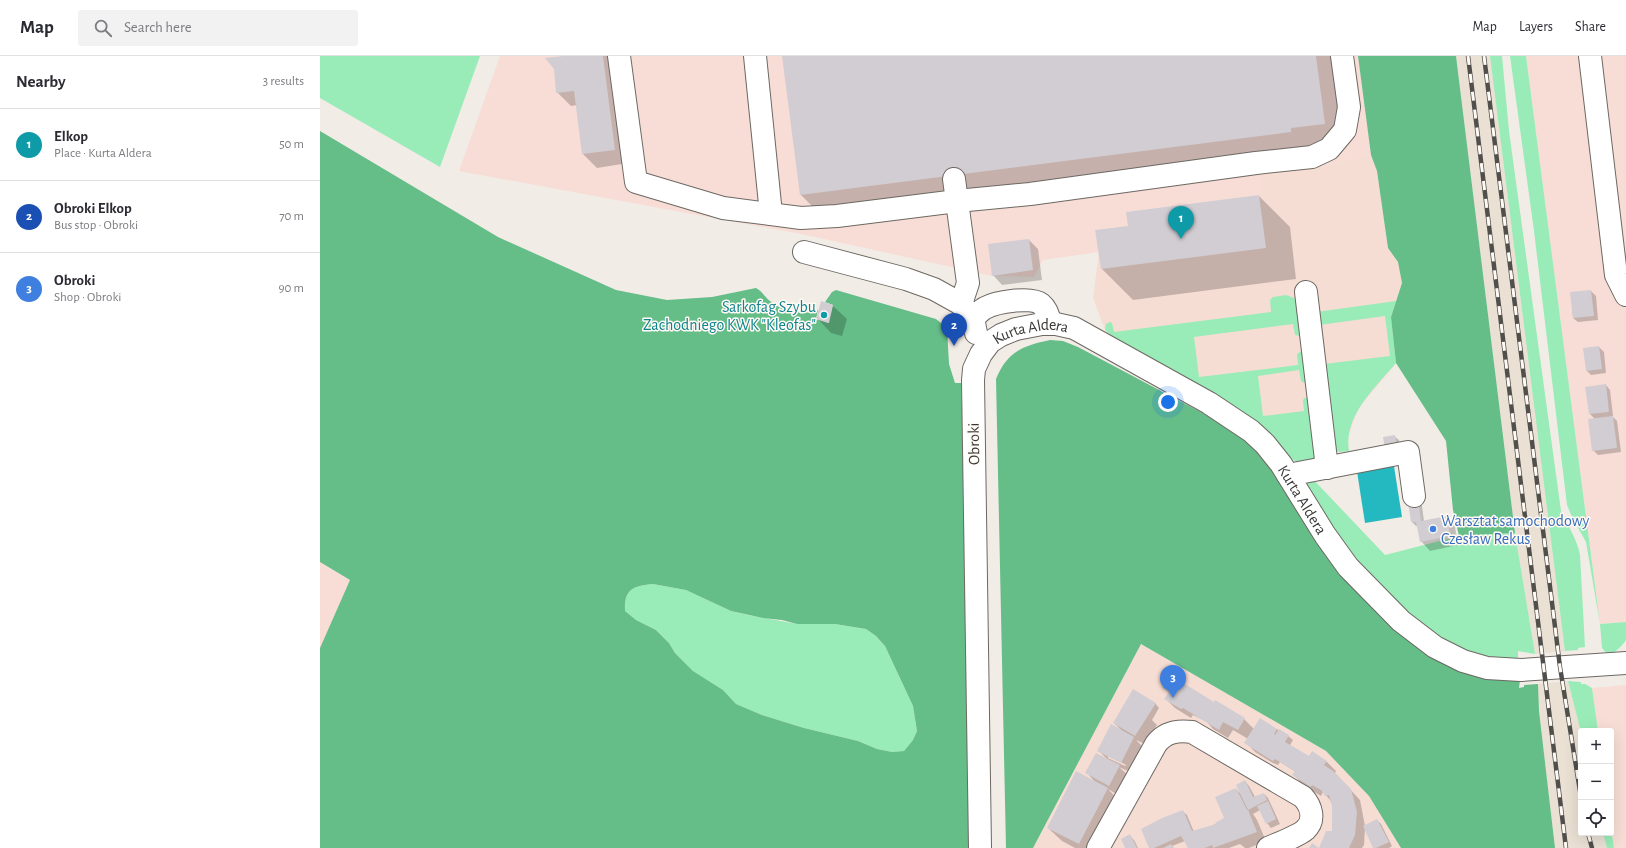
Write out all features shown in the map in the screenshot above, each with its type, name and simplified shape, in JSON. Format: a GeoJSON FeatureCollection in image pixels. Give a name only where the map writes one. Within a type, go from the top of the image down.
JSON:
{"type":"FeatureCollection","features":[{"type":"Feature","properties":{"kind":"street"},"geometry":{"type":"LineString","coordinates":[[619,56],[636,182],[722,208],[801,218],[837,216],[957,201],[1030,194],[1256,163],[1312,157],[1329,149],[1344,130],[1349,107],[1342,56]]}},
{"type":"Feature","properties":{"kind":"street"},"geometry":{"type":"LineString","coordinates":[[755,56],[771,214]]}},
{"type":"Feature","properties":{"kind":"street"},"geometry":{"type":"LineString","coordinates":[[1590,56],[1616,275],[1626,295]]}},
{"type":"Feature","properties":{"kind":"street"},"geometry":{"type":"LineString","coordinates":[[954,179],[968,283],[967,311],[981,354]]}},
{"type":"Feature","properties":{"kind":"street"},"geometry":{"type":"LineString","coordinates":[[804,252],[906,279],[934,289],[967,311],[985,308],[999,303],[1034,300],[1041,304],[1048,312],[1050,323]]}},
{"type":"Feature","properties":{"kind":"street"},"geometry":{"type":"LineString","coordinates":[[1306,292],[1327,468]]}},
{"type":"Feature","properties":{"kind":"street","name":"Kurta Aldera"},"geometry":{"type":"LineString","coordinates":[[981,354],[990,342],[1001,334],[1028,326],[1050,323],[1068,326],[1080,331],[1226,413],[1266,444],[1288,475],[1329,541],[1348,567],[1401,620],[1435,647],[1463,661],[1476,666],[1505,669],[1626,663]]}},
{"type":"Feature","properties":{"kind":"street","name":"Obroki"},"geometry":{"type":"LineString","coordinates":[[980,848],[972,380],[974,369],[981,354]]}},
{"type":"Feature","properties":{"kind":"street"},"geometry":{"type":"LineString","coordinates":[[1288,475],[1408,452],[1414,496]]}},
{"type":"Feature","properties":{"kind":"street"},"geometry":{"type":"LineString","coordinates":[[1098,848],[1156,744],[1161,737],[1172,732],[1181,731],[1192,732],[1303,797],[1309,803],[1312,814],[1310,822],[1305,830],[1268,848]]}},
{"type":"Feature","properties":{"kind":"shaded area"},"geometry":{"type":"Polygon","coordinates":[[[500,56],[1358,56],[1371,155],[1316,167],[1260,174],[1259,195],[1126,212],[1128,226],[1095,230],[1099,252],[1043,260],[1034,277],[992,276],[801,234],[459,171],[500,56]]]}},
{"type":"Feature","properties":{"kind":"shaded area"},"geometry":{"type":"Polygon","coordinates":[[[1456,56],[1490,56],[1565,651],[1535,654],[1515,533],[1456,56]]]}},
{"type":"Feature","properties":{"kind":"shaded area"},"geometry":{"type":"Polygon","coordinates":[[[1526,56],[1626,56],[1626,622],[1600,624],[1526,56]]]}},
{"type":"Feature","properties":{"kind":"shaded area"},"geometry":{"type":"Polygon","coordinates":[[[1371,155],[1377,171],[1388,248],[1398,262],[1402,283],[1391,317],[1396,363],[1358,409],[1347,440],[1349,451],[1320,453],[1302,464],[1295,461],[1255,419],[1224,396],[1107,333],[1105,330],[1093,298],[1099,252],[1126,212],[1259,195],[1260,174],[1316,167],[1371,155]]]}},
{"type":"Feature","properties":{"kind":"shaded area"},"geometry":{"type":"Polygon","coordinates":[[[320,562],[350,580],[320,648],[320,562]]]}},
{"type":"Feature","properties":{"kind":"shaded area"},"geometry":{"type":"Polygon","coordinates":[[[1141,644],[1326,751],[1369,796],[1401,848],[1033,848],[1141,644]]]}},
{"type":"Feature","properties":{"kind":"shaded area"},"geometry":{"type":"Polygon","coordinates":[[[1568,681],[1580,728],[1578,728],[1578,836],[1604,836],[1607,848],[1555,848],[1539,711],[1538,684],[1568,681]]]}},
{"type":"Feature","properties":{"kind":"shaded area"},"geometry":{"type":"Polygon","coordinates":[[[1626,685],[1626,848],[1614,848],[1612,836],[1614,836],[1614,728],[1598,728],[1592,688],[1626,685]]]}},
{"type":"Feature","properties":{"kind":"green space"},"geometry":{"type":"Polygon","coordinates":[[[320,56],[480,56],[440,167],[320,98],[320,56]]]}},
{"type":"Feature","properties":{"kind":"green space"},"geometry":{"type":"Polygon","coordinates":[[[1358,56],[1456,56],[1515,533],[1459,536],[1453,510],[1446,441],[1396,363],[1391,317],[1402,283],[1398,262],[1388,248],[1377,171],[1371,155],[1358,56]]]}},
{"type":"Feature","properties":{"kind":"green space"},"geometry":{"type":"Polygon","coordinates":[[[1490,56],[1502,56],[1509,131],[1561,511],[1575,538],[1580,555],[1585,647],[1578,648],[1578,650],[1565,651],[1490,56]]]}},
{"type":"Feature","properties":{"kind":"green space"},"geometry":{"type":"Polygon","coordinates":[[[1510,56],[1526,56],[1600,624],[1586,542],[1567,505],[1534,231],[1510,56]]]}},
{"type":"Feature","properties":{"kind":"green space"},"geometry":{"type":"Polygon","coordinates":[[[320,131],[498,237],[616,290],[667,300],[712,297],[756,288],[775,305],[786,310],[806,313],[818,310],[816,319],[828,323],[833,305],[825,302],[832,292],[836,290],[936,319],[947,328],[949,364],[955,383],[961,383],[967,536],[970,848],[320,848],[320,648],[350,580],[320,562],[320,131]],[[653,584],[640,586],[628,593],[625,611],[636,620],[656,630],[669,643],[675,653],[693,671],[723,690],[736,704],[762,715],[804,728],[858,741],[877,749],[892,752],[904,751],[913,740],[917,731],[913,706],[885,646],[876,636],[866,629],[835,624],[797,624],[782,620],[763,618],[731,611],[686,590],[653,584]]]}},
{"type":"Feature","properties":{"kind":"green space"},"geometry":{"type":"Polygon","coordinates":[[[1286,295],[1294,298],[1299,303],[1300,336],[1295,335],[1293,324],[1194,337],[1199,377],[1298,365],[1297,354],[1303,352],[1309,381],[1304,383],[1301,381],[1299,370],[1258,376],[1263,416],[1304,411],[1304,398],[1309,398],[1320,453],[1313,461],[1302,464],[1289,458],[1255,421],[1241,411],[1115,339],[1105,330],[1106,324],[1110,322],[1112,323],[1114,332],[1271,312],[1270,300],[1273,297],[1286,295]]]}},
{"type":"Feature","properties":{"kind":"green space"},"geometry":{"type":"Polygon","coordinates":[[[1396,301],[1391,317],[1396,363],[1371,392],[1356,414],[1348,438],[1349,451],[1339,452],[1335,449],[1324,364],[1390,356],[1385,316],[1319,325],[1316,312],[1396,301]]]}},
{"type":"Feature","properties":{"kind":"green space"},"geometry":{"type":"Polygon","coordinates":[[[1050,340],[1063,341],[1078,347],[1210,417],[1237,434],[1267,461],[1297,507],[1472,675],[1507,680],[1520,680],[1519,688],[1524,687],[1524,685],[1538,684],[1539,711],[1555,848],[1401,848],[1369,796],[1326,751],[1141,644],[1033,848],[1006,848],[996,379],[1005,362],[1011,356],[1031,345],[1050,340]]]}},
{"type":"Feature","properties":{"kind":"green space"},"geometry":{"type":"Polygon","coordinates":[[[1310,476],[1385,555],[1459,536],[1515,533],[1535,654],[1518,651],[1518,659],[1486,657],[1455,646],[1433,633],[1403,608],[1349,553],[1330,526],[1308,487],[1307,482],[1310,476]]]}},
{"type":"Feature","properties":{"kind":"green space"},"geometry":{"type":"Polygon","coordinates":[[[653,584],[686,590],[731,611],[748,615],[797,624],[835,624],[866,629],[876,636],[885,646],[913,706],[917,731],[913,740],[904,751],[892,752],[877,749],[858,741],[804,728],[762,715],[736,704],[723,690],[693,671],[675,653],[669,643],[656,630],[636,620],[625,611],[626,598],[631,590],[640,586],[653,584]]]}},
{"type":"Feature","properties":{"kind":"green space"},"geometry":{"type":"Polygon","coordinates":[[[1626,622],[1626,640],[1616,651],[1607,654],[1602,648],[1600,624],[1626,622]]]}},
{"type":"Feature","properties":{"kind":"green space"},"geometry":{"type":"Polygon","coordinates":[[[1568,681],[1581,682],[1581,684],[1585,684],[1592,688],[1598,728],[1580,728],[1568,681]]]}},
{"type":"Feature","properties":{"kind":"green space"},"geometry":{"type":"Polygon","coordinates":[[[1604,836],[1612,836],[1614,848],[1607,848],[1604,836]]]}},
{"type":"Feature","properties":{"kind":"water"},"geometry":{"type":"Polygon","coordinates":[[[1393,460],[1402,517],[1365,523],[1356,465],[1393,460]]]}},
{"type":"Feature","properties":{"kind":"building"},"geometry":{"type":"Polygon","coordinates":[[[563,56],[603,56],[615,150],[582,154],[574,91],[556,93],[554,69],[545,58],[563,56]]]}},
{"type":"Feature","properties":{"kind":"building"},"geometry":{"type":"Polygon","coordinates":[[[782,56],[1316,56],[1325,124],[1291,128],[1291,132],[800,195],[782,56]]]}},
{"type":"Feature","properties":{"kind":"building"},"geometry":{"type":"Polygon","coordinates":[[[1259,195],[1266,248],[1101,269],[1095,230],[1128,226],[1126,212],[1259,195]]]}},
{"type":"Feature","properties":{"kind":"building"},"geometry":{"type":"Polygon","coordinates":[[[1029,239],[1033,270],[992,276],[988,244],[1029,239]]]}},
{"type":"Feature","properties":{"kind":"building"},"geometry":{"type":"Polygon","coordinates":[[[1591,290],[1594,316],[1573,318],[1570,292],[1591,290]]]}},
{"type":"Feature","properties":{"kind":"building","name":"Sarkofag Szybu Zachodniego KWK \"Kleofas\""},"geometry":{"type":"Polygon","coordinates":[[[821,301],[833,305],[829,323],[816,319],[821,301]]]}},
{"type":"Feature","properties":{"kind":"building"},"geometry":{"type":"Polygon","coordinates":[[[1599,346],[1602,369],[1586,371],[1583,348],[1599,346]]]}},
{"type":"Feature","properties":{"kind":"building"},"geometry":{"type":"Polygon","coordinates":[[[1606,384],[1609,412],[1589,414],[1585,387],[1606,384]]]}},
{"type":"Feature","properties":{"kind":"building"},"geometry":{"type":"Polygon","coordinates":[[[1613,416],[1617,448],[1592,451],[1588,419],[1613,416]]]}},
{"type":"Feature","properties":{"kind":"building"},"geometry":{"type":"Polygon","coordinates":[[[1395,435],[1397,448],[1385,450],[1383,437],[1395,435]]]}},
{"type":"Feature","properties":{"kind":"building","name":"Warsztat samochodowy Czesław Rekus"},"geometry":{"type":"Polygon","coordinates":[[[1418,500],[1421,521],[1447,516],[1450,536],[1420,542],[1416,522],[1411,522],[1408,502],[1418,500]]]}},
{"type":"Feature","properties":{"kind":"building"},"geometry":{"type":"Polygon","coordinates":[[[1168,678],[1175,682],[1177,679],[1214,702],[1215,700],[1245,718],[1238,730],[1223,722],[1219,730],[1183,708],[1181,709],[1164,699],[1169,692],[1162,688],[1168,678]]]}},
{"type":"Feature","properties":{"kind":"building"},"geometry":{"type":"Polygon","coordinates":[[[1133,689],[1156,703],[1135,736],[1113,723],[1133,689]]]}},
{"type":"Feature","properties":{"kind":"building"},"geometry":{"type":"Polygon","coordinates":[[[1260,718],[1277,729],[1274,734],[1275,735],[1279,729],[1289,735],[1285,742],[1309,756],[1312,751],[1327,761],[1324,765],[1333,771],[1351,789],[1357,812],[1355,835],[1349,848],[1319,848],[1326,831],[1332,831],[1332,806],[1329,795],[1325,796],[1321,790],[1312,785],[1311,787],[1292,775],[1295,771],[1275,759],[1273,761],[1244,743],[1260,718]]]}},
{"type":"Feature","properties":{"kind":"building"},"geometry":{"type":"Polygon","coordinates":[[[1111,724],[1134,737],[1121,763],[1097,751],[1111,724]]]}},
{"type":"Feature","properties":{"kind":"building"},"geometry":{"type":"Polygon","coordinates":[[[1096,753],[1120,765],[1109,786],[1085,773],[1096,753]]]}},
{"type":"Feature","properties":{"kind":"building"},"geometry":{"type":"Polygon","coordinates":[[[1076,771],[1108,788],[1079,844],[1047,828],[1076,771]]]}},
{"type":"Feature","properties":{"kind":"building"},"geometry":{"type":"Polygon","coordinates":[[[1245,780],[1253,797],[1264,793],[1267,800],[1248,810],[1236,785],[1245,780]]]}},
{"type":"Feature","properties":{"kind":"building"},"geometry":{"type":"Polygon","coordinates":[[[1236,788],[1248,810],[1257,832],[1213,848],[1212,845],[1205,848],[1188,848],[1181,836],[1154,848],[1149,848],[1141,829],[1162,818],[1183,810],[1192,831],[1216,824],[1215,823],[1224,818],[1215,797],[1236,788]]]}},
{"type":"Feature","properties":{"kind":"building"},"geometry":{"type":"Polygon","coordinates":[[[1268,801],[1276,819],[1266,824],[1257,806],[1268,801]]]}},
{"type":"Feature","properties":{"kind":"building"},"geometry":{"type":"Polygon","coordinates":[[[1377,819],[1389,842],[1373,848],[1363,826],[1377,819]]]}},
{"type":"Feature","properties":{"kind":"building"},"geometry":{"type":"Polygon","coordinates":[[[1130,834],[1137,848],[1125,848],[1121,839],[1130,834]]]}},
{"type":"Feature","properties":{"kind":"building"},"geometry":{"type":"Polygon","coordinates":[[[1312,843],[1319,848],[1309,848],[1312,843]]]}},
{"type":"Feature","properties":{"kind":"building"},"geometry":{"type":"Polygon","coordinates":[[[1171,844],[1173,848],[1163,848],[1171,844]]]}},
{"type":"Feature","properties":{"kind":"railway"},"geometry":{"type":"LineString","coordinates":[[1468,56],[1566,848]]}},
{"type":"Feature","properties":{"kind":"railway"},"geometry":{"type":"LineString","coordinates":[[1484,56],[1560,667],[1578,778]]}},
{"type":"Feature","properties":{"kind":"railway"},"geometry":{"type":"LineString","coordinates":[[1589,836],[1592,848]]}},
{"type":"Feature","properties":{"kind":"place","name":"Elkop"},"geometry":{"type":"Point","coordinates":[1181,239]}},
{"type":"Feature","properties":{"kind":"place","name":"Sarkofag Szybu Zachodniego KWK \"Kleofas\""},"geometry":{"type":"Point","coordinates":[824,315]}},
{"type":"Feature","properties":{"kind":"place","name":"Obroki Elkop"},"geometry":{"type":"Point","coordinates":[954,346]}},
{"type":"Feature","properties":{"kind":"place","name":"Warsztat samochodowy Czesław Rekus"},"geometry":{"type":"Point","coordinates":[1433,529]}},
{"type":"Feature","properties":{"kind":"place","name":"Obroki"},"geometry":{"type":"Point","coordinates":[1173,698]}}]}
